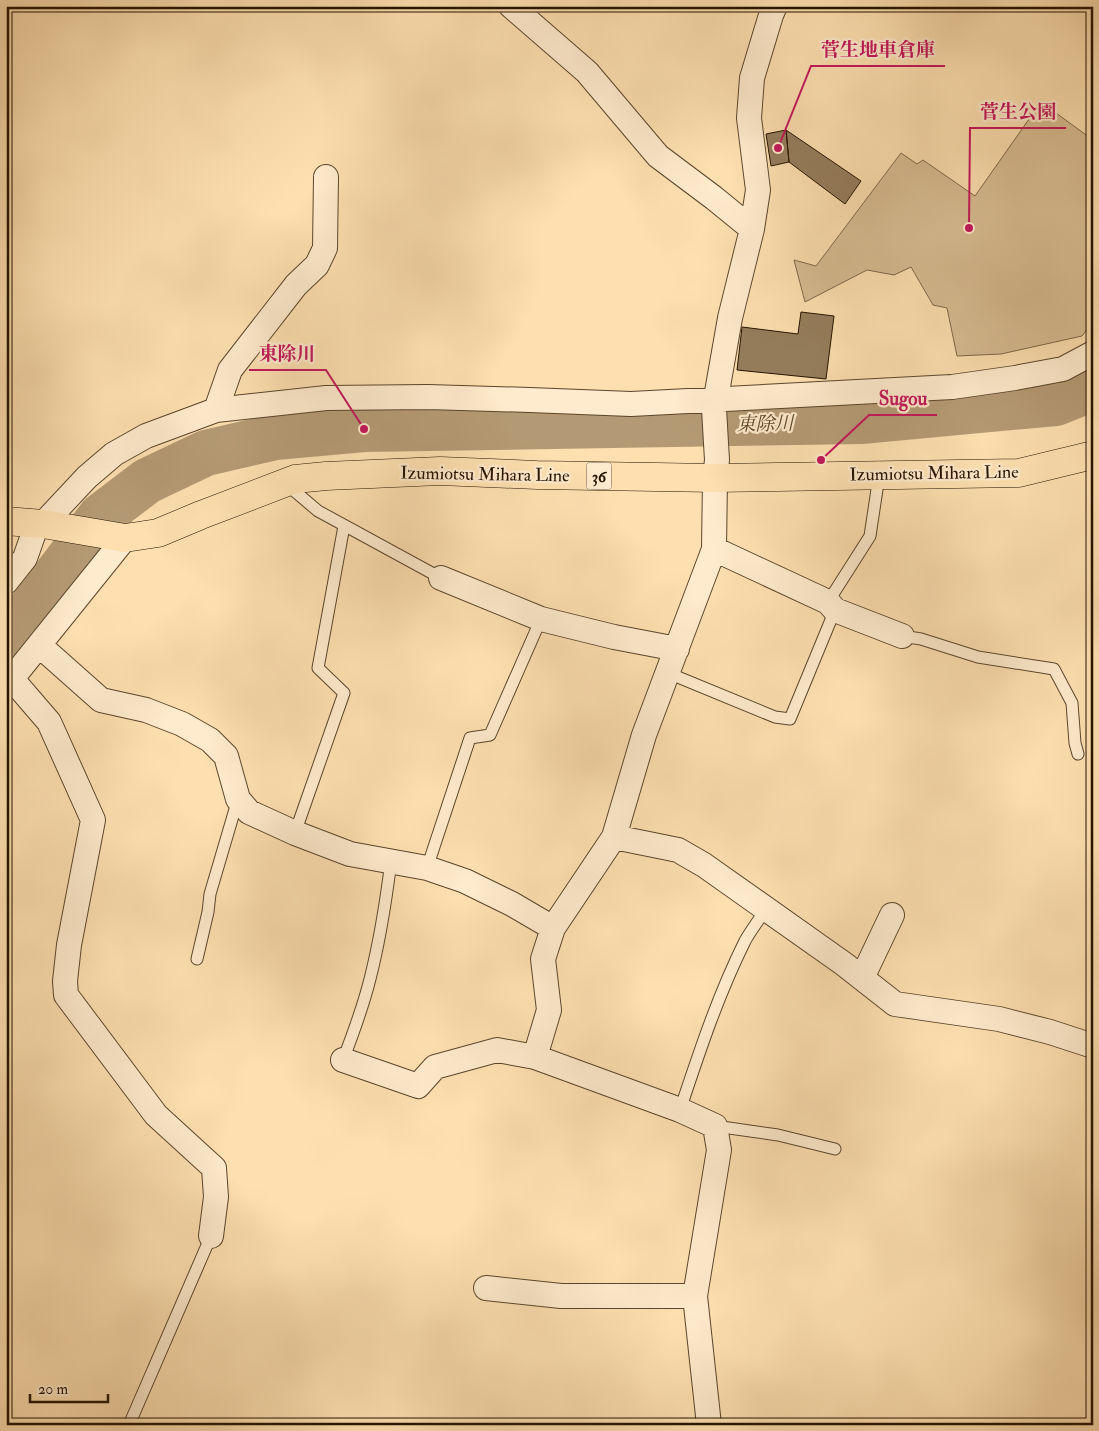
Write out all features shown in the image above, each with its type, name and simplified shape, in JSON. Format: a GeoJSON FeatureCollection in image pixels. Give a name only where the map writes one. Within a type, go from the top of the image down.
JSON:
{"type":"FeatureCollection","features":[{"type":"Feature","properties":{"kind":"main road","name":"Izumiotsu Mihara Line"},"geometry":{"type":"LineString","coordinates":[[6,522],[47,525],[120,538],[158,533],[294,479],[326,476],[440,470],[537,475],[716,469],[879,475],[1019,473],[1093,455]]}},
{"type":"Feature","properties":{"kind":"street"},"geometry":{"type":"LineString","coordinates":[[511,6],[587,72],[658,156],[752,229]]}},
{"type":"Feature","properties":{"kind":"street"},"geometry":{"type":"LineString","coordinates":[[535,1058],[549,1010],[543,959],[554,928],[614,837],[644,735],[714,549],[715,405],[730,318],[752,229],[758,190],[749,118],[752,78],[775,6]]}},
{"type":"Feature","properties":{"kind":"street"},"geometry":{"type":"LineString","coordinates":[[216,410],[230,370],[296,286],[317,266],[325,248],[326,177]]}},
{"type":"Feature","properties":{"kind":"street"},"geometry":{"type":"LineString","coordinates":[[6,582],[47,525],[87,477],[114,454],[146,436],[216,410],[326,398],[428,397],[715,405],[952,387],[1063,369],[1093,354]]}},
{"type":"Feature","properties":{"kind":"street"},"geometry":{"type":"LineString","coordinates":[[120,538],[9,682],[49,722],[93,820],[69,945],[65,981],[66,996],[156,1115],[214,1168],[216,1197],[211,1236]]}},
{"type":"Feature","properties":{"kind":"street"},"geometry":{"type":"LineString","coordinates":[[714,549],[832,606],[902,636]]}},
{"type":"Feature","properties":{"kind":"street"},"geometry":{"type":"LineString","coordinates":[[441,578],[541,619],[614,637],[676,649]]}},
{"type":"Feature","properties":{"kind":"street"},"geometry":{"type":"LineString","coordinates":[[39,644],[102,700],[146,710],[182,724],[210,740],[226,756],[238,799],[248,812],[350,854],[426,868],[473,885],[512,904],[554,928]]}},
{"type":"Feature","properties":{"kind":"street"},"geometry":{"type":"LineString","coordinates":[[614,837],[678,850],[704,865],[862,978],[894,1004],[999,1018],[1093,1046]]}},
{"type":"Feature","properties":{"kind":"street"},"geometry":{"type":"LineString","coordinates":[[862,978],[892,915]]}},
{"type":"Feature","properties":{"kind":"street"},"geometry":{"type":"LineString","coordinates":[[343,1060],[418,1086],[435,1067],[497,1050],[535,1058],[680,1110],[715,1126],[719,1150],[695,1296],[709,1425]]}},
{"type":"Feature","properties":{"kind":"street"},"geometry":{"type":"LineString","coordinates":[[486,1288],[561,1296],[695,1296]]}},
{"type":"Feature","properties":{"kind":"lane"},"geometry":{"type":"LineString","coordinates":[[668,672],[774,717],[790,719],[832,606],[870,536],[879,475]]}},
{"type":"Feature","properties":{"kind":"lane"},"geometry":{"type":"LineString","coordinates":[[285,483],[318,510],[344,526],[441,578]]}},
{"type":"Feature","properties":{"kind":"lane"},"geometry":{"type":"LineString","coordinates":[[294,832],[344,693],[318,668],[344,526]]}},
{"type":"Feature","properties":{"kind":"lane"},"geometry":{"type":"LineString","coordinates":[[426,868],[470,738],[490,735],[541,619]]}},
{"type":"Feature","properties":{"kind":"lane"},"geometry":{"type":"LineString","coordinates":[[902,636],[921,639],[978,657],[1054,669],[1072,703],[1075,743],[1078,754]]}},
{"type":"Feature","properties":{"kind":"lane"},"geometry":{"type":"LineString","coordinates":[[197,960],[208,912],[210,894],[238,799]]}},
{"type":"Feature","properties":{"kind":"lane"},"geometry":{"type":"LineString","coordinates":[[343,1060],[357,1024],[370,980],[381,930],[391,861]]}},
{"type":"Feature","properties":{"kind":"lane"},"geometry":{"type":"LineString","coordinates":[[680,1110],[709,1025],[729,976],[746,940],[766,909]]}},
{"type":"Feature","properties":{"kind":"lane"},"geometry":{"type":"LineString","coordinates":[[715,1126],[778,1136],[835,1149]]}},
{"type":"Feature","properties":{"kind":"lane"},"geometry":{"type":"LineString","coordinates":[[129,1425],[211,1236]]}},
{"type":"Feature","properties":{"kind":"shaded area"},"geometry":{"type":"Polygon","coordinates":[[[1041,102],[1093,140],[1093,322],[1082,336],[1001,354],[957,356],[947,308],[933,305],[911,267],[894,275],[867,270],[805,302],[794,260],[816,266],[901,153],[917,164],[923,160],[975,196],[1041,102]]]}},
{"type":"Feature","properties":{"kind":"building"},"geometry":{"type":"Polygon","coordinates":[[[786,130],[861,181],[845,204],[789,162],[786,130]]]}},
{"type":"Feature","properties":{"kind":"building"},"geometry":{"type":"Polygon","coordinates":[[[786,130],[789,162],[771,166],[766,134],[786,130]]]}},
{"type":"Feature","properties":{"kind":"building"},"geometry":{"type":"Polygon","coordinates":[[[801,312],[834,316],[826,379],[737,370],[742,327],[798,334],[801,312]]]}},
{"type":"Feature","properties":{"kind":"waterway","name":"東除川"},"geometry":{"type":"LineString","coordinates":[[6,641],[101,516],[147,481],[206,453],[275,437],[364,429],[861,421],[1056,403],[1093,388]]}},
{"type":"Feature","properties":{"kind":"place","name":"菅生地車倉庫"},"geometry":{"type":"Point","coordinates":[778,148]}},
{"type":"Feature","properties":{"kind":"place","name":"菅生公園"},"geometry":{"type":"Point","coordinates":[969,228]}},
{"type":"Feature","properties":{"kind":"place","name":"東除川"},"geometry":{"type":"Point","coordinates":[364,429]}},
{"type":"Feature","properties":{"kind":"place","name":"Sugou"},"geometry":{"type":"Point","coordinates":[821,460]}}]}
